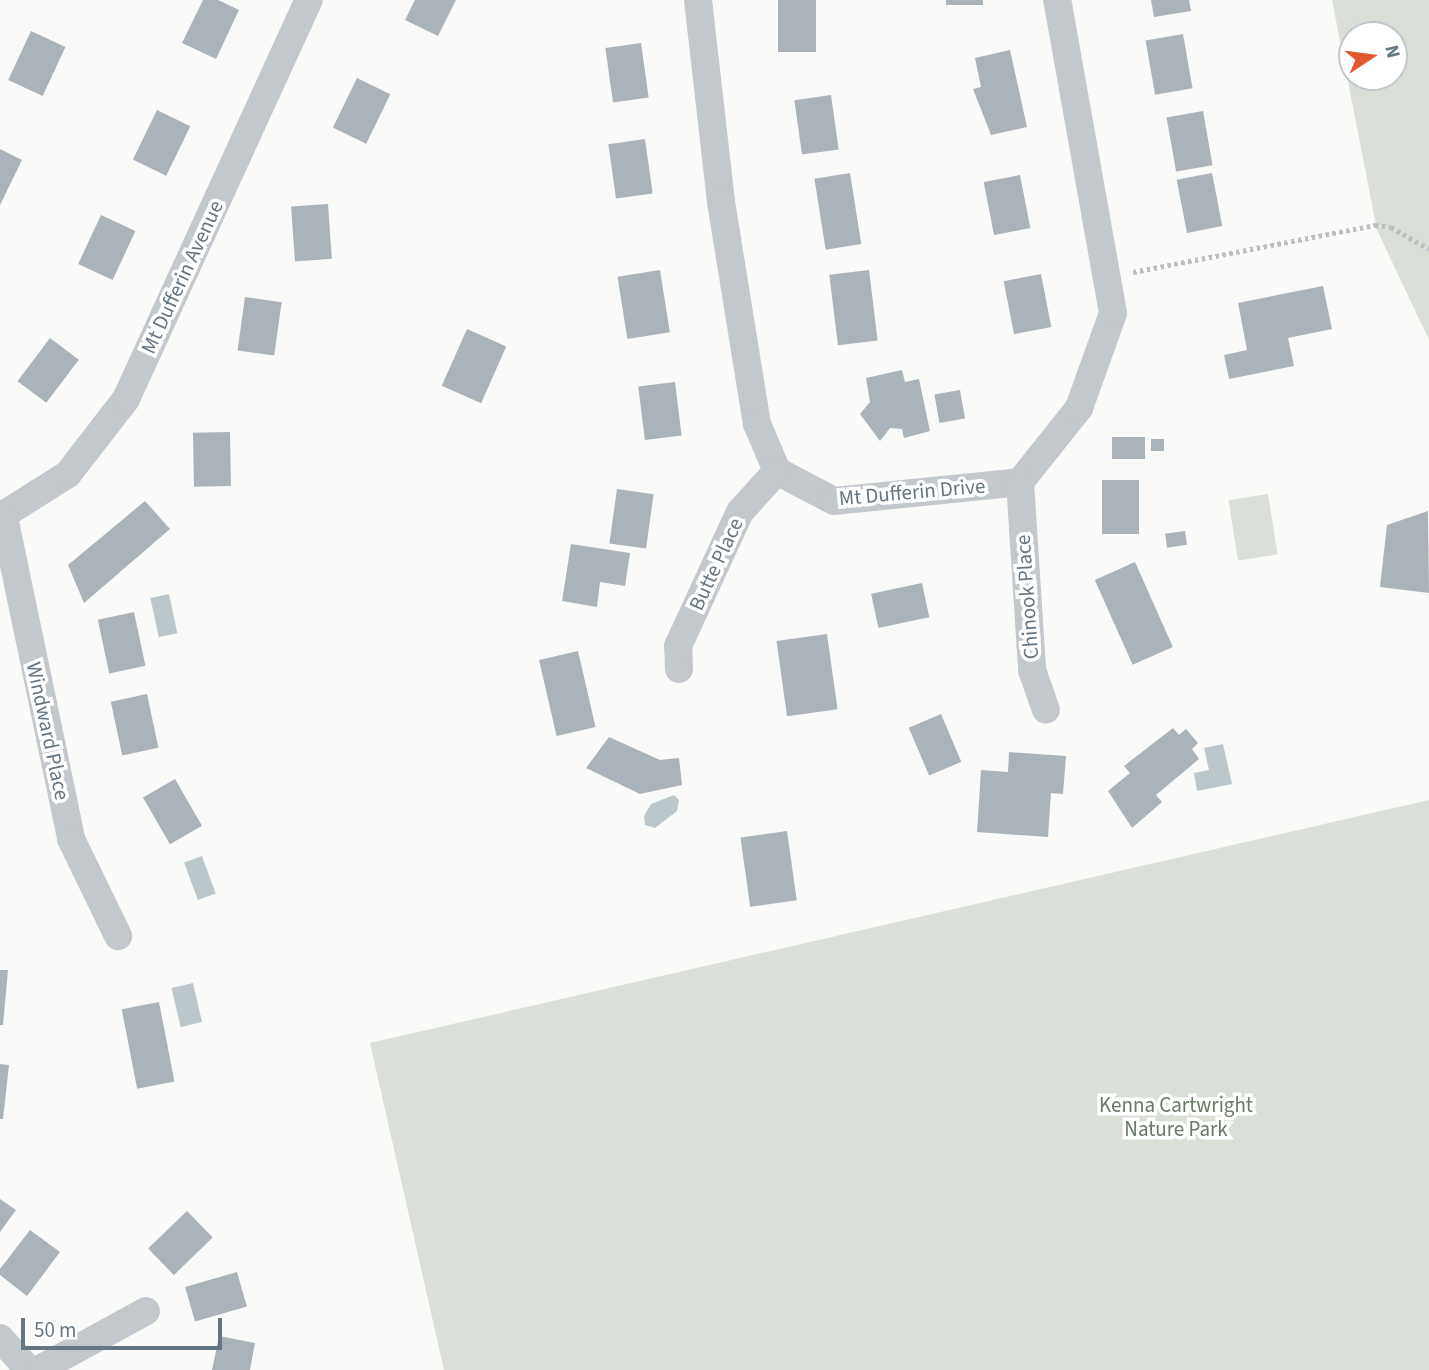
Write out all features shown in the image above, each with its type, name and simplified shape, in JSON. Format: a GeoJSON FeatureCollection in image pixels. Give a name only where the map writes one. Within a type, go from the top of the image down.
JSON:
{"type":"FeatureCollection","features":[{"type":"Feature","properties":{"kind":"street","name":"Mt Dufferin Avenue"},"geometry":{"type":"LineString","coordinates":[[2,517],[68,474],[125,399],[309,0]]}},
{"type":"Feature","properties":{"kind":"street"},"geometry":{"type":"LineString","coordinates":[[698,0],[721,202],[757,424],[777,471]]}},
{"type":"Feature","properties":{"kind":"street"},"geometry":{"type":"LineString","coordinates":[[1020,482],[1079,408],[1113,313],[1056,0]]}},
{"type":"Feature","properties":{"kind":"street","name":"Mt Dufferin Drive"},"geometry":{"type":"LineString","coordinates":[[777,471],[834,501],[1020,482]]}},
{"type":"Feature","properties":{"kind":"street","name":"Butte Place"},"geometry":{"type":"LineString","coordinates":[[678,669],[678,646],[740,512],[777,471]]}},
{"type":"Feature","properties":{"kind":"street","name":"Chinook Place"},"geometry":{"type":"LineString","coordinates":[[1020,482],[1032,670],[1046,709]]}},
{"type":"Feature","properties":{"kind":"street","name":"Windward Place"},"geometry":{"type":"LineString","coordinates":[[2,517],[71,839],[118,936]]}},
{"type":"Feature","properties":{"kind":"street"},"geometry":{"type":"LineString","coordinates":[[38,1370],[146,1311]]}},
{"type":"Feature","properties":{"kind":"street"},"geometry":{"type":"LineString","coordinates":[[0,1338],[29,1370]]}},
{"type":"Feature","properties":{"kind":"path"},"geometry":{"type":"LineString","coordinates":[[1127,273],[1376,225],[1391,227],[1429,249]]}},
{"type":"Feature","properties":{"kind":"green space"},"geometry":{"type":"Polygon","coordinates":[[[1332,0],[1429,0],[1429,340],[1377,230],[1350,91],[1408,91],[1408,21],[1338,21],[1338,31],[1332,0]]]}},
{"type":"Feature","properties":{"kind":"green space"},"geometry":{"type":"Polygon","coordinates":[[[1268,494],[1278,554],[1238,561],[1228,500],[1268,494]]]}},
{"type":"Feature","properties":{"kind":"green space","name":"Kenna Cartwright Nature Park"},"geometry":{"type":"Polygon","coordinates":[[[1429,800],[1429,1370],[444,1370],[370,1043],[1429,800]]]}},
{"type":"Feature","properties":{"kind":"shaded area"},"geometry":{"type":"Polygon","coordinates":[[[169,594],[177,633],[159,637],[150,598],[169,594]]]}},
{"type":"Feature","properties":{"kind":"shaded area"},"geometry":{"type":"Polygon","coordinates":[[[1223,744],[1232,784],[1197,791],[1194,773],[1209,770],[1204,748],[1223,744]]]}},
{"type":"Feature","properties":{"kind":"shaded area"},"geometry":{"type":"Polygon","coordinates":[[[674,795],[679,800],[677,811],[655,828],[645,825],[644,816],[651,804],[674,795]]]}},
{"type":"Feature","properties":{"kind":"shaded area"},"geometry":{"type":"Polygon","coordinates":[[[202,856],[216,894],[198,900],[184,862],[202,856]]]}},
{"type":"Feature","properties":{"kind":"shaded area"},"geometry":{"type":"Polygon","coordinates":[[[193,983],[202,1022],[181,1027],[172,988],[193,983]]]}},
{"type":"Feature","properties":{"kind":"building"},"geometry":{"type":"Polygon","coordinates":[[[203,0],[218,0],[239,10],[216,59],[182,43],[203,0]]]}},
{"type":"Feature","properties":{"kind":"building"},"geometry":{"type":"Polygon","coordinates":[[[415,0],[456,0],[438,36],[405,20],[415,0]]]}},
{"type":"Feature","properties":{"kind":"building"},"geometry":{"type":"Polygon","coordinates":[[[778,0],[816,0],[816,52],[778,52],[778,0]]]}},
{"type":"Feature","properties":{"kind":"building"},"geometry":{"type":"Polygon","coordinates":[[[946,0],[983,0],[983,5],[946,5],[946,0]]]}},
{"type":"Feature","properties":{"kind":"building"},"geometry":{"type":"Polygon","coordinates":[[[1151,0],[1189,0],[1191,11],[1154,17],[1151,0]]]}},
{"type":"Feature","properties":{"kind":"building"},"geometry":{"type":"Polygon","coordinates":[[[31,31],[65,47],[43,96],[8,80],[31,31]]]}},
{"type":"Feature","properties":{"kind":"building"},"geometry":{"type":"Polygon","coordinates":[[[1183,34],[1193,88],[1155,95],[1146,41],[1183,34]]]}},
{"type":"Feature","properties":{"kind":"building"},"geometry":{"type":"Polygon","coordinates":[[[641,43],[649,97],[613,102],[605,48],[641,43]]]}},
{"type":"Feature","properties":{"kind":"building"},"geometry":{"type":"Polygon","coordinates":[[[1010,50],[1027,127],[991,135],[973,89],[981,87],[975,58],[1010,50]]]}},
{"type":"Feature","properties":{"kind":"building"},"geometry":{"type":"Polygon","coordinates":[[[357,78],[390,94],[366,144],[333,127],[357,78]]]}},
{"type":"Feature","properties":{"kind":"building"},"geometry":{"type":"Polygon","coordinates":[[[831,95],[839,149],[802,155],[794,100],[831,95]]]}},
{"type":"Feature","properties":{"kind":"building"},"geometry":{"type":"Polygon","coordinates":[[[157,110],[190,126],[166,176],[133,159],[157,110]]]}},
{"type":"Feature","properties":{"kind":"building"},"geometry":{"type":"Polygon","coordinates":[[[1203,111],[1213,165],[1176,172],[1167,117],[1203,111]]]}},
{"type":"Feature","properties":{"kind":"building"},"geometry":{"type":"Polygon","coordinates":[[[645,139],[653,193],[616,199],[608,144],[645,139]]]}},
{"type":"Feature","properties":{"kind":"building"},"geometry":{"type":"Polygon","coordinates":[[[0,149],[22,160],[0,205],[0,149]]]}},
{"type":"Feature","properties":{"kind":"building"},"geometry":{"type":"Polygon","coordinates":[[[850,173],[861,244],[826,250],[814,179],[850,173]]]}},
{"type":"Feature","properties":{"kind":"building"},"geometry":{"type":"Polygon","coordinates":[[[1212,173],[1222,226],[1187,233],[1177,180],[1212,173]]]}},
{"type":"Feature","properties":{"kind":"building"},"geometry":{"type":"Polygon","coordinates":[[[1020,175],[1030,228],[994,235],[984,182],[1020,175]]]}},
{"type":"Feature","properties":{"kind":"building"},"geometry":{"type":"Polygon","coordinates":[[[328,204],[332,259],[295,261],[291,207],[328,204]]]}},
{"type":"Feature","properties":{"kind":"building"},"geometry":{"type":"Polygon","coordinates":[[[101,215],[135,231],[113,280],[78,264],[101,215]]]}},
{"type":"Feature","properties":{"kind":"building"},"geometry":{"type":"Polygon","coordinates":[[[660,270],[670,332],[627,339],[618,277],[660,270]]]}},
{"type":"Feature","properties":{"kind":"building"},"geometry":{"type":"Polygon","coordinates":[[[869,270],[878,340],[838,345],[829,275],[869,270]]]}},
{"type":"Feature","properties":{"kind":"building"},"geometry":{"type":"Polygon","coordinates":[[[1041,274],[1051,327],[1014,334],[1004,281],[1041,274]]]}},
{"type":"Feature","properties":{"kind":"building"},"geometry":{"type":"Polygon","coordinates":[[[1323,286],[1332,329],[1288,338],[1294,366],[1229,379],[1224,355],[1247,350],[1238,303],[1323,286]]]}},
{"type":"Feature","properties":{"kind":"building"},"geometry":{"type":"Polygon","coordinates":[[[245,297],[282,302],[274,356],[237,350],[245,297]]]}},
{"type":"Feature","properties":{"kind":"building"},"geometry":{"type":"Polygon","coordinates":[[[467,329],[506,346],[481,403],[442,386],[467,329]]]}},
{"type":"Feature","properties":{"kind":"building"},"geometry":{"type":"Polygon","coordinates":[[[50,338],[79,360],[46,403],[18,381],[50,338]]]}},
{"type":"Feature","properties":{"kind":"building"},"geometry":{"type":"Polygon","coordinates":[[[902,370],[905,382],[919,379],[930,431],[904,438],[902,429],[890,428],[880,441],[860,414],[870,402],[866,378],[902,370]]]}},
{"type":"Feature","properties":{"kind":"building"},"geometry":{"type":"Polygon","coordinates":[[[675,382],[682,436],[645,440],[638,387],[675,382]]]}},
{"type":"Feature","properties":{"kind":"building"},"geometry":{"type":"Polygon","coordinates":[[[960,390],[965,419],[939,423],[934,395],[960,390]]]}},
{"type":"Feature","properties":{"kind":"building"},"geometry":{"type":"Polygon","coordinates":[[[230,432],[231,486],[194,487],[193,433],[230,432]]]}},
{"type":"Feature","properties":{"kind":"building"},"geometry":{"type":"Polygon","coordinates":[[[1112,437],[1145,437],[1145,459],[1112,459],[1112,437]]]}},
{"type":"Feature","properties":{"kind":"building"},"geometry":{"type":"Polygon","coordinates":[[[1151,439],[1164,439],[1164,451],[1151,451],[1151,439]]]}},
{"type":"Feature","properties":{"kind":"building"},"geometry":{"type":"Polygon","coordinates":[[[1102,480],[1139,480],[1139,534],[1102,534],[1102,480]]]}},
{"type":"Feature","properties":{"kind":"building"},"geometry":{"type":"Polygon","coordinates":[[[617,489],[654,494],[646,549],[609,543],[617,489]]]}},
{"type":"Feature","properties":{"kind":"building"},"geometry":{"type":"Polygon","coordinates":[[[145,501],[170,529],[84,603],[68,565],[145,501]]]}},
{"type":"Feature","properties":{"kind":"building"},"geometry":{"type":"Polygon","coordinates":[[[1428,511],[1429,593],[1380,587],[1387,525],[1428,511]]]}},
{"type":"Feature","properties":{"kind":"building"},"geometry":{"type":"Polygon","coordinates":[[[1185,531],[1187,545],[1167,548],[1165,534],[1185,531]]]}},
{"type":"Feature","properties":{"kind":"building"},"geometry":{"type":"Polygon","coordinates":[[[571,544],[630,553],[625,586],[600,582],[597,607],[562,601],[571,544]]]}},
{"type":"Feature","properties":{"kind":"building"},"geometry":{"type":"Polygon","coordinates":[[[1135,562],[1173,647],[1133,665],[1095,580],[1135,562]]]}},
{"type":"Feature","properties":{"kind":"building"},"geometry":{"type":"Polygon","coordinates":[[[922,583],[929,617],[878,628],[871,594],[922,583]]]}},
{"type":"Feature","properties":{"kind":"building"},"geometry":{"type":"Polygon","coordinates":[[[134,612],[145,666],[109,673],[98,620],[134,612]]]}},
{"type":"Feature","properties":{"kind":"building"},"geometry":{"type":"Polygon","coordinates":[[[827,634],[838,709],[787,716],[776,641],[827,634]]]}},
{"type":"Feature","properties":{"kind":"building"},"geometry":{"type":"Polygon","coordinates":[[[578,651],[596,727],[557,736],[539,660],[578,651]]]}},
{"type":"Feature","properties":{"kind":"building"},"geometry":{"type":"Polygon","coordinates":[[[147,694],[158,748],[122,755],[111,702],[147,694]]]}},
{"type":"Feature","properties":{"kind":"building"},"geometry":{"type":"Polygon","coordinates":[[[941,714],[961,762],[929,776],[909,728],[941,714]]]}},
{"type":"Feature","properties":{"kind":"building"},"geometry":{"type":"Polygon","coordinates":[[[1173,728],[1179,735],[1186,729],[1198,743],[1192,749],[1199,759],[1156,795],[1162,802],[1132,828],[1108,791],[1130,773],[1124,766],[1173,728]]]}},
{"type":"Feature","properties":{"kind":"building"},"geometry":{"type":"Polygon","coordinates":[[[609,737],[660,760],[679,758],[682,785],[640,794],[586,768],[609,737]]]}},
{"type":"Feature","properties":{"kind":"building"},"geometry":{"type":"Polygon","coordinates":[[[1009,752],[1066,756],[1063,794],[1051,793],[1048,837],[977,832],[981,770],[1008,772],[1009,752]]]}},
{"type":"Feature","properties":{"kind":"building"},"geometry":{"type":"Polygon","coordinates":[[[175,779],[202,826],[170,844],[143,798],[175,779]]]}},
{"type":"Feature","properties":{"kind":"building"},"geometry":{"type":"Polygon","coordinates":[[[787,831],[797,900],[750,907],[740,838],[787,831]]]}},
{"type":"Feature","properties":{"kind":"building"},"geometry":{"type":"Polygon","coordinates":[[[0,970],[8,970],[3,1025],[0,1025],[0,970]]]}},
{"type":"Feature","properties":{"kind":"building"},"geometry":{"type":"Polygon","coordinates":[[[159,1002],[174,1082],[137,1089],[122,1009],[159,1002]]]}},
{"type":"Feature","properties":{"kind":"building"},"geometry":{"type":"Polygon","coordinates":[[[0,1064],[9,1065],[3,1119],[0,1119],[0,1064]]]}},
{"type":"Feature","properties":{"kind":"building"},"geometry":{"type":"Polygon","coordinates":[[[0,1199],[16,1210],[0,1232],[0,1199]]]}},
{"type":"Feature","properties":{"kind":"building"},"geometry":{"type":"Polygon","coordinates":[[[187,1211],[213,1238],[174,1275],[148,1249],[187,1211]]]}},
{"type":"Feature","properties":{"kind":"building"},"geometry":{"type":"Polygon","coordinates":[[[30,1230],[60,1252],[27,1296],[0,1275],[0,1269],[30,1230]]]}},
{"type":"Feature","properties":{"kind":"building"},"geometry":{"type":"Polygon","coordinates":[[[237,1272],[247,1307],[195,1321],[185,1287],[237,1272]]]}},
{"type":"Feature","properties":{"kind":"building"},"geometry":{"type":"Polygon","coordinates":[[[219,1336],[255,1343],[250,1370],[212,1370],[219,1336]]]}}]}
